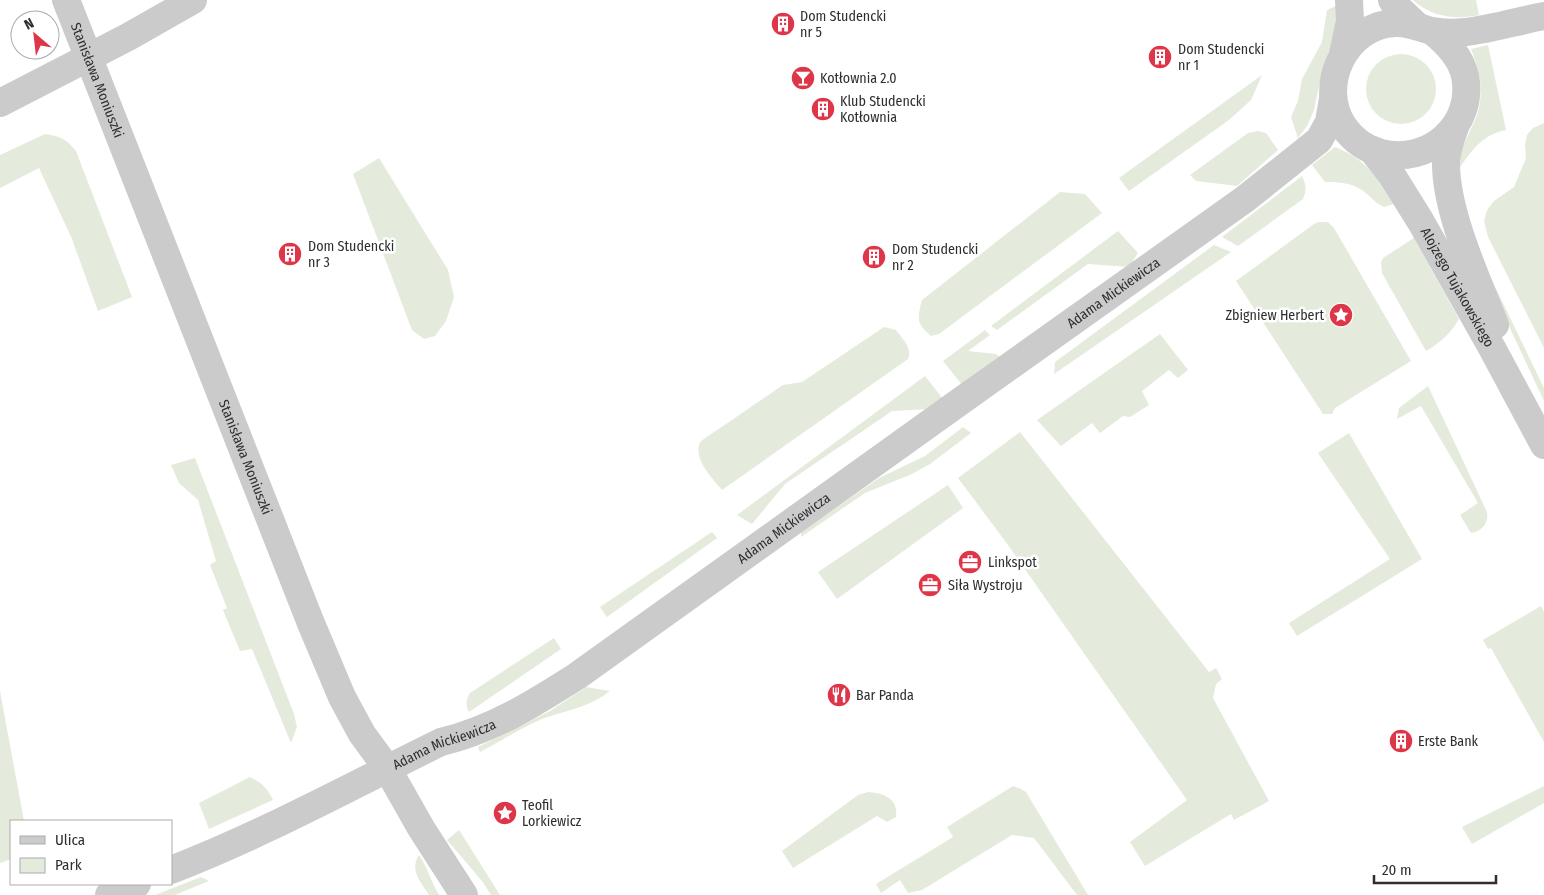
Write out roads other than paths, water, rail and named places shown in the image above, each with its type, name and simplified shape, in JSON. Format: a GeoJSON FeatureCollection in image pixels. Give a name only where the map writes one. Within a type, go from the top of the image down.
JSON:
{"type":"FeatureCollection","features":[{"type":"Feature","properties":{"kind":"street","name":"Stanisława Moniuszki"},"geometry":{"type":"LineString","coordinates":[[66,0],[310,621],[342,697],[362,734],[387,768],[464,895]]}},
{"type":"Feature","properties":{"kind":"street"},"geometry":{"type":"LineString","coordinates":[[0,103],[88,58],[193,0]]}},
{"type":"Feature","properties":{"kind":"street"},"geometry":{"type":"LineString","coordinates":[[1349,0],[1350,21],[1343,54],[1337,67],[1333,84],[1336,112],[1344,127],[1356,140],[1372,150],[1394,156],[1425,151],[1439,143],[1455,127],[1466,95],[1465,76],[1459,59],[1446,42],[1395,6],[1392,0]]}},
{"type":"Feature","properties":{"kind":"street"},"geometry":{"type":"LineString","coordinates":[[1343,54],[1360,36],[1378,26],[1395,22],[1465,33],[1544,16]]}},
{"type":"Feature","properties":{"kind":"street","name":"Adama Mickiewicza"},"geometry":{"type":"LineString","coordinates":[[172,870],[214,853],[263,830],[440,742],[489,727],[530,706],[582,673],[1246,199],[1319,140],[1329,122],[1333,98]]}},
{"type":"Feature","properties":{"kind":"street","name":"Alojzego Tujakowskiego"},"geometry":{"type":"LineString","coordinates":[[1455,127],[1446,161],[1452,206],[1472,268],[1540,437]]}},
{"type":"Feature","properties":{"kind":"street","name":"Alojzego Tujakowskiego"},"geometry":{"type":"LineString","coordinates":[[1372,150],[1394,177],[1421,222],[1540,437]]}},
{"type":"Feature","properties":{"kind":"street"},"geometry":{"type":"LineString","coordinates":[[109,895],[134,885]]}},
{"type":"Feature","properties":{"kind":"place","name":"Dom Studencki nr 5"},"geometry":{"type":"Point","coordinates":[783,24]}},
{"type":"Feature","properties":{"kind":"place","name":"Dom Studencki nr 1"},"geometry":{"type":"Point","coordinates":[1160,57]}},
{"type":"Feature","properties":{"kind":"place","name":"Kotłownia 2.0"},"geometry":{"type":"Point","coordinates":[803,78]}},
{"type":"Feature","properties":{"kind":"place","name":"Klub Studencki Kotłownia"},"geometry":{"type":"Point","coordinates":[823,109]}},
{"type":"Feature","properties":{"kind":"place","name":"Dom Studencki nr 3"},"geometry":{"type":"Point","coordinates":[290,254]}},
{"type":"Feature","properties":{"kind":"place","name":"Dom Studencki nr 2"},"geometry":{"type":"Point","coordinates":[874,257]}},
{"type":"Feature","properties":{"kind":"place","name":"Zbigniew Herbert"},"geometry":{"type":"Point","coordinates":[1341,315]}},
{"type":"Feature","properties":{"kind":"place","name":"Linkspot"},"geometry":{"type":"Point","coordinates":[970,562]}},
{"type":"Feature","properties":{"kind":"place","name":"Siła Wystroju"},"geometry":{"type":"Point","coordinates":[930,585]}},
{"type":"Feature","properties":{"kind":"place","name":"Bar Panda"},"geometry":{"type":"Point","coordinates":[839,695]}},
{"type":"Feature","properties":{"kind":"place","name":"Erste Bank"},"geometry":{"type":"Point","coordinates":[1401,741]}},
{"type":"Feature","properties":{"kind":"place","name":"Teofil Lorkiewicz"},"geometry":{"type":"Point","coordinates":[505,813]}}]}
